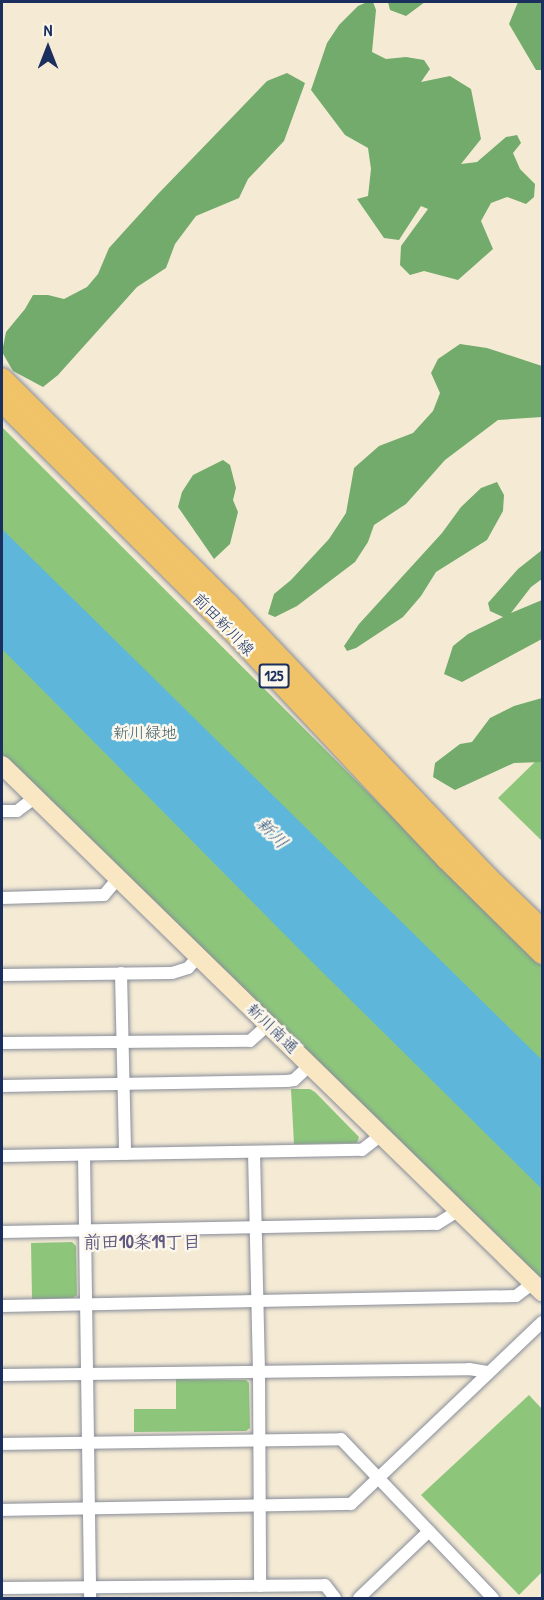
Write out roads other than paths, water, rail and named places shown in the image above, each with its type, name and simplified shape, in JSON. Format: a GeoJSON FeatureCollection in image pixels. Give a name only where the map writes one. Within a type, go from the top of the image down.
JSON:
{"type":"FeatureCollection","features":[{"type":"Feature","properties":{"kind":"main road","name":"前田新川線"},"geometry":{"type":"LineString","coordinates":[[2,378],[229,604],[488,877],[543,929]]}},
{"type":"Feature","properties":{"kind":"main road","name":"前田新川線"},"geometry":{"type":"LineString","coordinates":[[2,402],[230,629],[447,859],[543,954]]}},
{"type":"Feature","properties":{"kind":"street","name":"新川南通"},"geometry":{"type":"LineString","coordinates":[[2,765],[538,1288]]}},
{"type":"Feature","properties":{"kind":"street"},"geometry":{"type":"LineString","coordinates":[[2,811],[17,811],[34,798]]}},
{"type":"Feature","properties":{"kind":"street"},"geometry":{"type":"LineString","coordinates":[[2,898],[104,895],[119,877]]}},
{"type":"Feature","properties":{"kind":"street"},"geometry":{"type":"LineString","coordinates":[[2,975],[178,971],[188,968],[198,957]]}},
{"type":"Feature","properties":{"kind":"street"},"geometry":{"type":"LineString","coordinates":[[121,973],[125,1154]]}},
{"type":"Feature","properties":{"kind":"street"},"geometry":{"type":"LineString","coordinates":[[2,1043],[250,1041],[269,1024]]}},
{"type":"Feature","properties":{"kind":"street"},"geometry":{"type":"LineString","coordinates":[[2,1086],[286,1081],[294,1080],[311,1064]]}},
{"type":"Feature","properties":{"kind":"street"},"geometry":{"type":"LineString","coordinates":[[2,1156],[362,1150],[380,1136]]}},
{"type":"Feature","properties":{"kind":"street"},"geometry":{"type":"LineString","coordinates":[[254,1152],[260,1371],[260,1586]]}},
{"type":"Feature","properties":{"kind":"street"},"geometry":{"type":"LineString","coordinates":[[84,1155],[90,1593]]}},
{"type":"Feature","properties":{"kind":"street"},"geometry":{"type":"LineString","coordinates":[[2,1232],[437,1224],[458,1211]]}},
{"type":"Feature","properties":{"kind":"street"},"geometry":{"type":"LineString","coordinates":[[2,1306],[516,1296],[538,1288]]}},
{"type":"Feature","properties":{"kind":"street"},"geometry":{"type":"LineString","coordinates":[[2,1509],[351,1504],[543,1322]]}},
{"type":"Feature","properties":{"kind":"street"},"geometry":{"type":"LineString","coordinates":[[2,1375],[469,1369],[489,1372]]}},
{"type":"Feature","properties":{"kind":"street"},"geometry":{"type":"LineString","coordinates":[[2,1444],[341,1438],[493,1599]]}},
{"type":"Feature","properties":{"kind":"street"},"geometry":{"type":"LineString","coordinates":[[359,1599],[429,1531]]}},
{"type":"Feature","properties":{"kind":"street"},"geometry":{"type":"LineString","coordinates":[[2,1588],[90,1593],[325,1585],[335,1599]]}},
{"type":"Feature","properties":{"kind":"street"},"geometry":{"type":"LineString","coordinates":[[473,1599],[483,1589]]}},
{"type":"Feature","properties":{"kind":"water","name":"新川"},"geometry":{"type":"Polygon","coordinates":[[[2,529],[542,1060],[542,1189],[299,949],[2,649],[2,529]]]}},
{"type":"Feature","properties":{"kind":"district","name":"前田10条19丁目"},"geometry":{"type":"Point","coordinates":[142,1242]}},
{"type":"Feature","properties":{"kind":"park label","name":"新川緑地"},"geometry":{"type":"Point","coordinates":[145,732]}}]}
